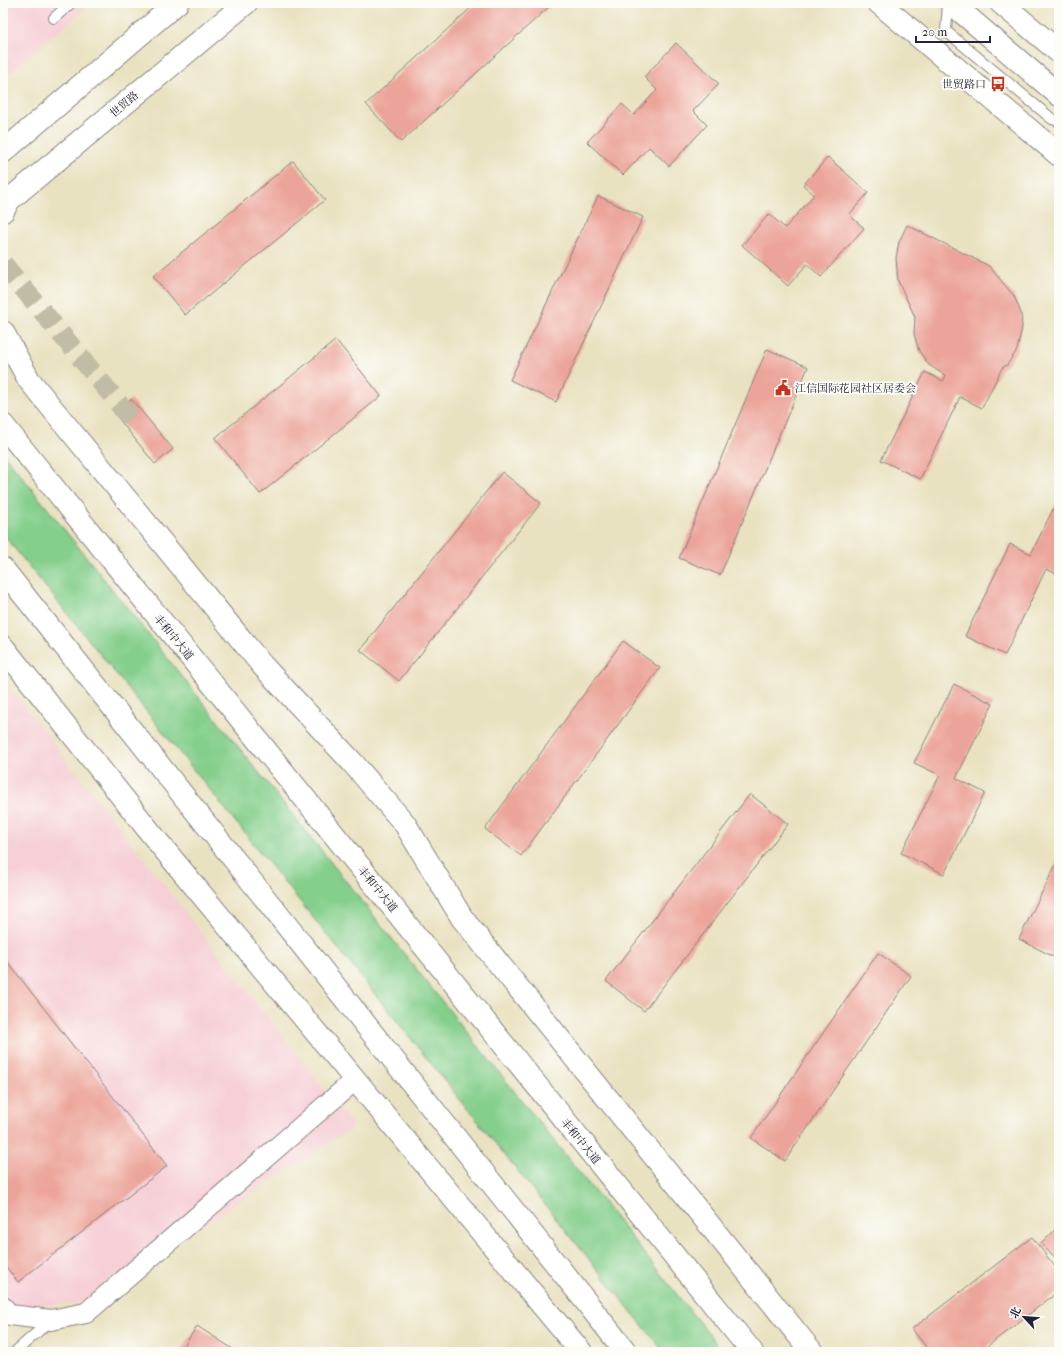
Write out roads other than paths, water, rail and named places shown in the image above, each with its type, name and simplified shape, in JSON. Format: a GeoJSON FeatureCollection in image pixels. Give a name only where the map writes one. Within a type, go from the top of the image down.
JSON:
{"type":"FeatureCollection","features":[{"type":"Feature","properties":{"kind":"main road"},"geometry":{"type":"LineString","coordinates":[[3,152],[177,3]]}},
{"type":"Feature","properties":{"kind":"main road","name":"世贸路"},"geometry":{"type":"LineString","coordinates":[[5,205],[246,3]]}},
{"type":"Feature","properties":{"kind":"main road"},"geometry":{"type":"LineString","coordinates":[[879,3],[1059,155]]}},
{"type":"Feature","properties":{"kind":"main road"},"geometry":{"type":"LineString","coordinates":[[950,3],[1059,95]]}},
{"type":"Feature","properties":{"kind":"main road"},"geometry":{"type":"LineString","coordinates":[[1001,3],[1059,52]]}},
{"type":"Feature","properties":{"kind":"main road"},"geometry":{"type":"LineString","coordinates":[[3,332],[30,380],[262,665],[352,762],[405,824],[462,918],[812,1352]]}},
{"type":"Feature","properties":{"kind":"main road"},"geometry":{"type":"LineString","coordinates":[[3,410],[6,429]]}},
{"type":"Feature","properties":{"kind":"main road","name":"丰和中大道"},"geometry":{"type":"LineString","coordinates":[[6,429],[752,1352]]}},
{"type":"Feature","properties":{"kind":"main road"},"geometry":{"type":"LineString","coordinates":[[3,569],[626,1352]]}},
{"type":"Feature","properties":{"kind":"main road"},"geometry":{"type":"LineString","coordinates":[[3,647],[158,842],[581,1352]]}},
{"type":"Feature","properties":{"kind":"street"},"geometry":{"type":"LineString","coordinates":[[3,1307],[10,1315],[51,1320],[86,1313],[355,1080]]}},
{"type":"Feature","properties":{"kind":"lane"},"geometry":{"type":"LineString","coordinates":[[54,18],[71,3]]}},
{"type":"Feature","properties":{"kind":"lane"},"geometry":{"type":"LineString","coordinates":[[950,3],[946,31],[1052,120],[1059,121]]}},
{"type":"Feature","properties":{"kind":"lane"},"geometry":{"type":"LineString","coordinates":[[15,1352],[51,1320]]}},
{"type":"Feature","properties":{"kind":"tunnel"},"geometry":{"type":"LineString","coordinates":[[3,264],[134,422]]}},
{"type":"Feature","properties":{"kind":"place","name":"世贸路口"},"geometry":{"type":"Point","coordinates":[998,84]}},
{"type":"Feature","properties":{"kind":"place","name":"江信国际花园社区居委会"},"geometry":{"type":"Point","coordinates":[783,388]}}]}
